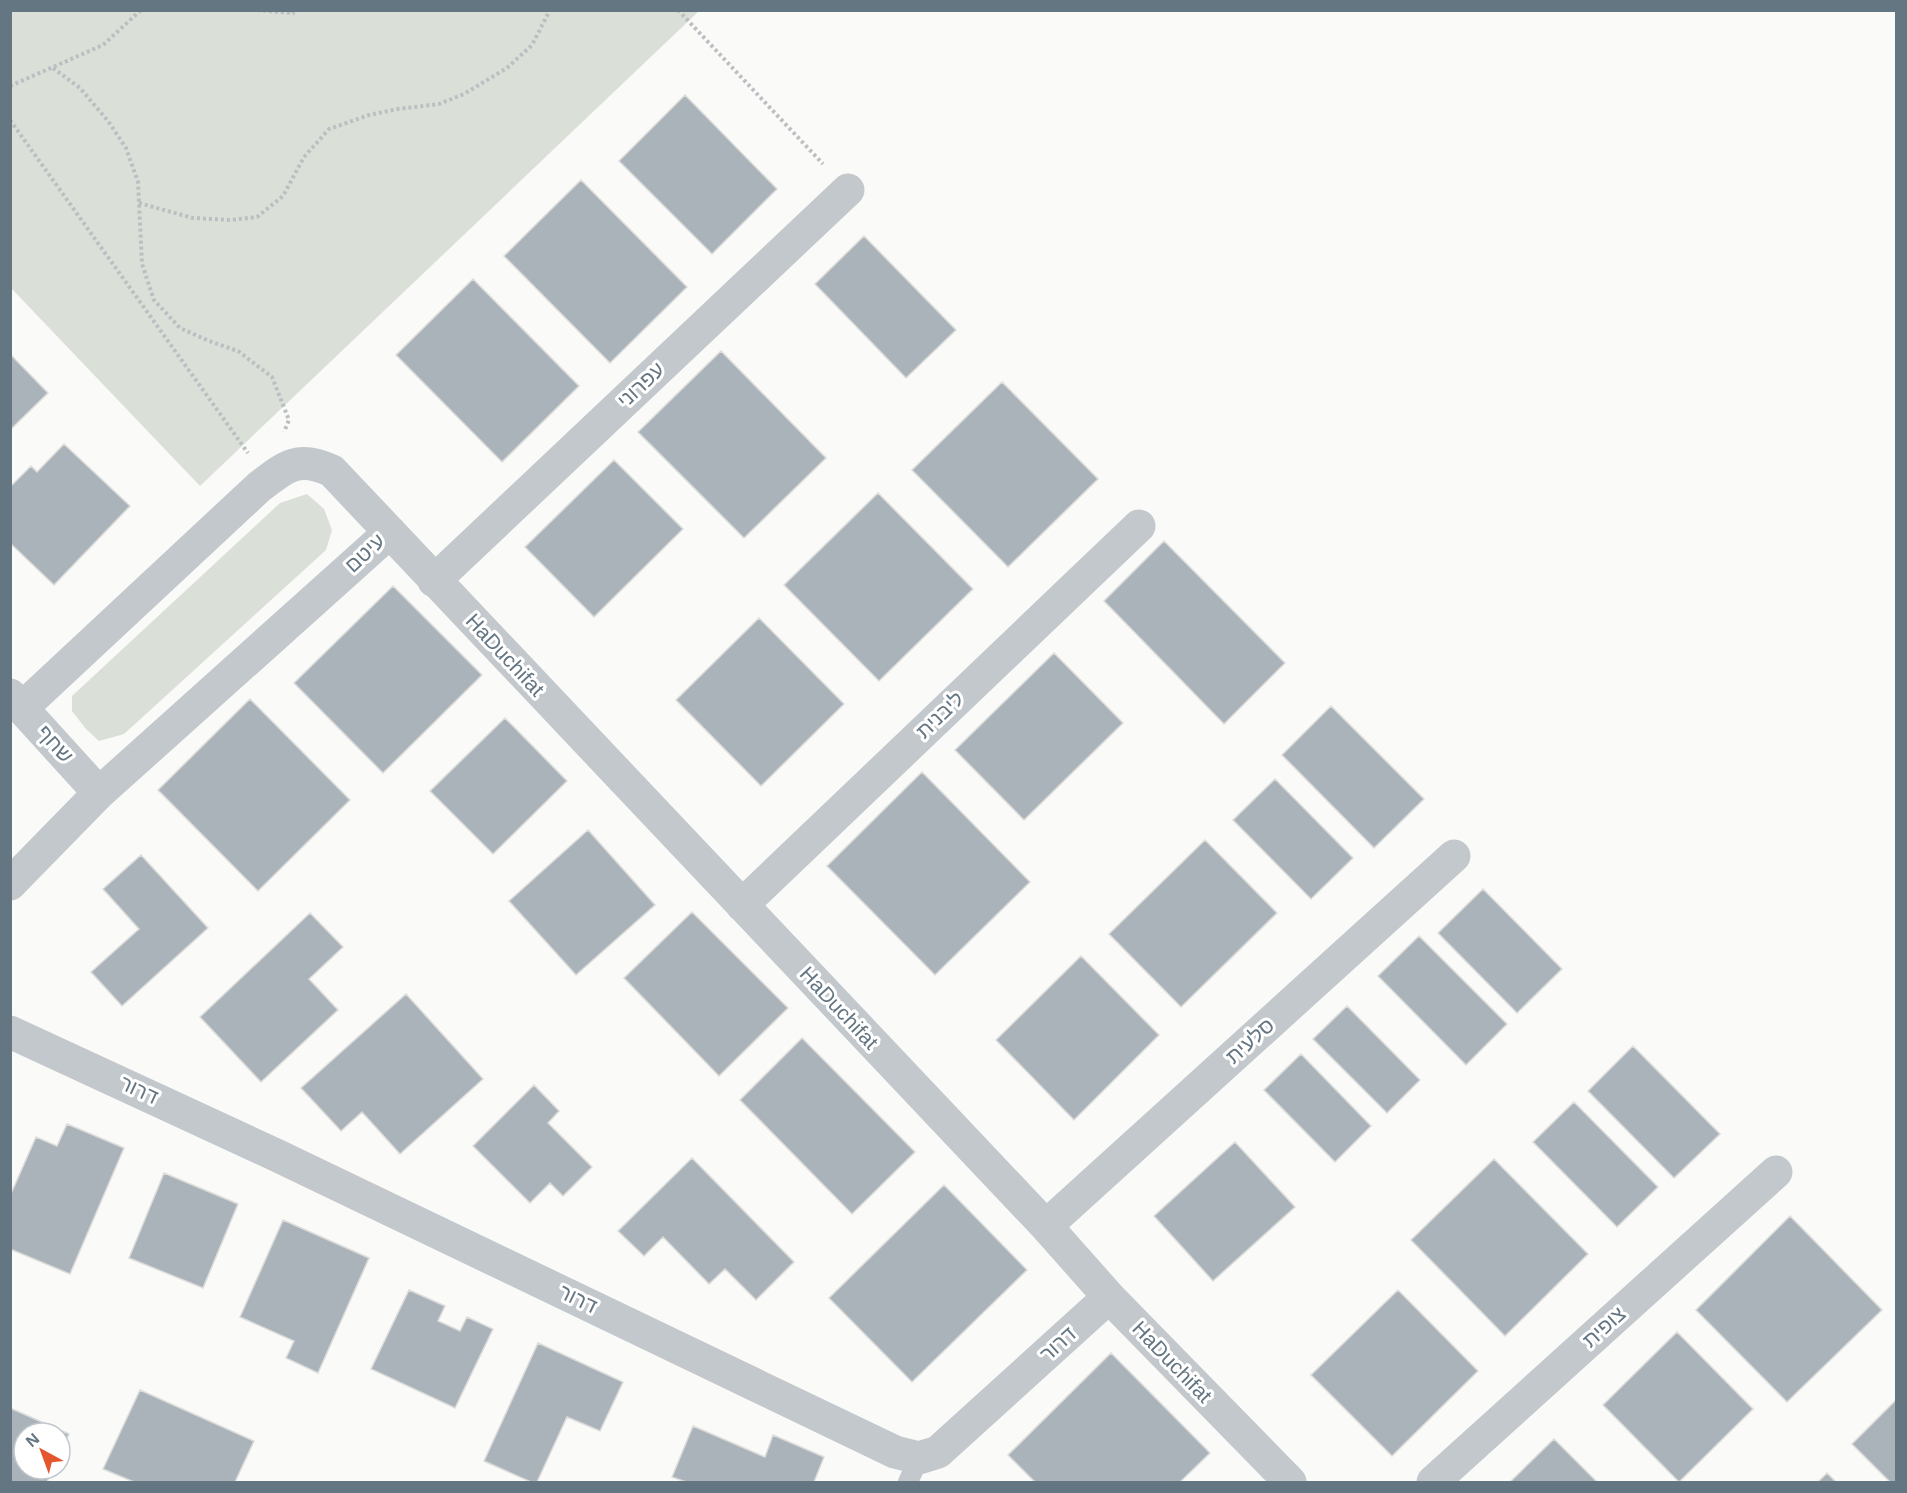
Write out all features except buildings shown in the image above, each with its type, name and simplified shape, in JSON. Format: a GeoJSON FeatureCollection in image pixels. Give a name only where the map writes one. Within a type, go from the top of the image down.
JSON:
{"type":"FeatureCollection","features":[{"type":"Feature","properties":{"kind":"street","name":"עפרוני"},"geometry":{"type":"LineString","coordinates":[[434,580],[848,190]]}},
{"type":"Feature","properties":{"kind":"street","name":"עיטם"},"geometry":{"type":"LineString","coordinates":[[10,884],[99,793],[390,532],[332,471],[317,464],[300,462],[285,467],[266,478],[16,701]]}},
{"type":"Feature","properties":{"kind":"street","name":"ליבנית"},"geometry":{"type":"LineString","coordinates":[[742,905],[1138,526]]}},
{"type":"Feature","properties":{"kind":"street","name":"HaDuchifat"},"geometry":{"type":"LineString","coordinates":[[390,532],[1046,1226],[1109,1297],[1290,1482]]}},
{"type":"Feature","properties":{"kind":"street","name":"שחף"},"geometry":{"type":"LineString","coordinates":[[16,701],[99,793]]}},
{"type":"Feature","properties":{"kind":"street","name":"סלעית"},"geometry":{"type":"LineString","coordinates":[[1046,1226],[1454,856]]}},
{"type":"Feature","properties":{"kind":"street","name":"דרור"},"geometry":{"type":"LineString","coordinates":[[10,1032],[266,1150],[895,1452],[913,1470],[938,1452],[1109,1297]]}},
{"type":"Feature","properties":{"kind":"street","name":"צופית"},"geometry":{"type":"LineString","coordinates":[[1433,1482],[1776,1172]]}},
{"type":"Feature","properties":{"kind":"path"},"geometry":{"type":"LineString","coordinates":[[10,86],[103,45],[141,10]]}},
{"type":"Feature","properties":{"kind":"path"},"geometry":{"type":"LineString","coordinates":[[257,10],[293,13],[293,10]]}},
{"type":"Feature","properties":{"kind":"path"},"geometry":{"type":"LineString","coordinates":[[139,203],[193,218],[231,220],[257,216],[283,196],[304,157],[329,129],[369,115],[439,104],[464,94],[507,68],[532,45],[550,10]]}},
{"type":"Feature","properties":{"kind":"path"},"geometry":{"type":"LineString","coordinates":[[678,10],[848,190]]}},
{"type":"Feature","properties":{"kind":"path"},"geometry":{"type":"LineString","coordinates":[[53,68],[80,88],[108,121],[126,148],[138,182],[142,264],[154,300],[180,328],[238,351],[272,377],[289,420],[266,478]]}},
{"type":"Feature","properties":{"kind":"path"},"geometry":{"type":"LineString","coordinates":[[10,120],[266,478]]}},
{"type":"Feature","properties":{"kind":"shaded area"},"geometry":{"type":"Polygon","coordinates":[[[11,10],[699,11],[200,486],[11,288],[11,10]]]}},
{"type":"Feature","properties":{"kind":"shaded area"},"geometry":{"type":"Polygon","coordinates":[[[307,494],[324,509],[332,530],[326,550],[124,734],[99,741],[72,711],[72,696],[280,503],[307,494]]]}}]}
